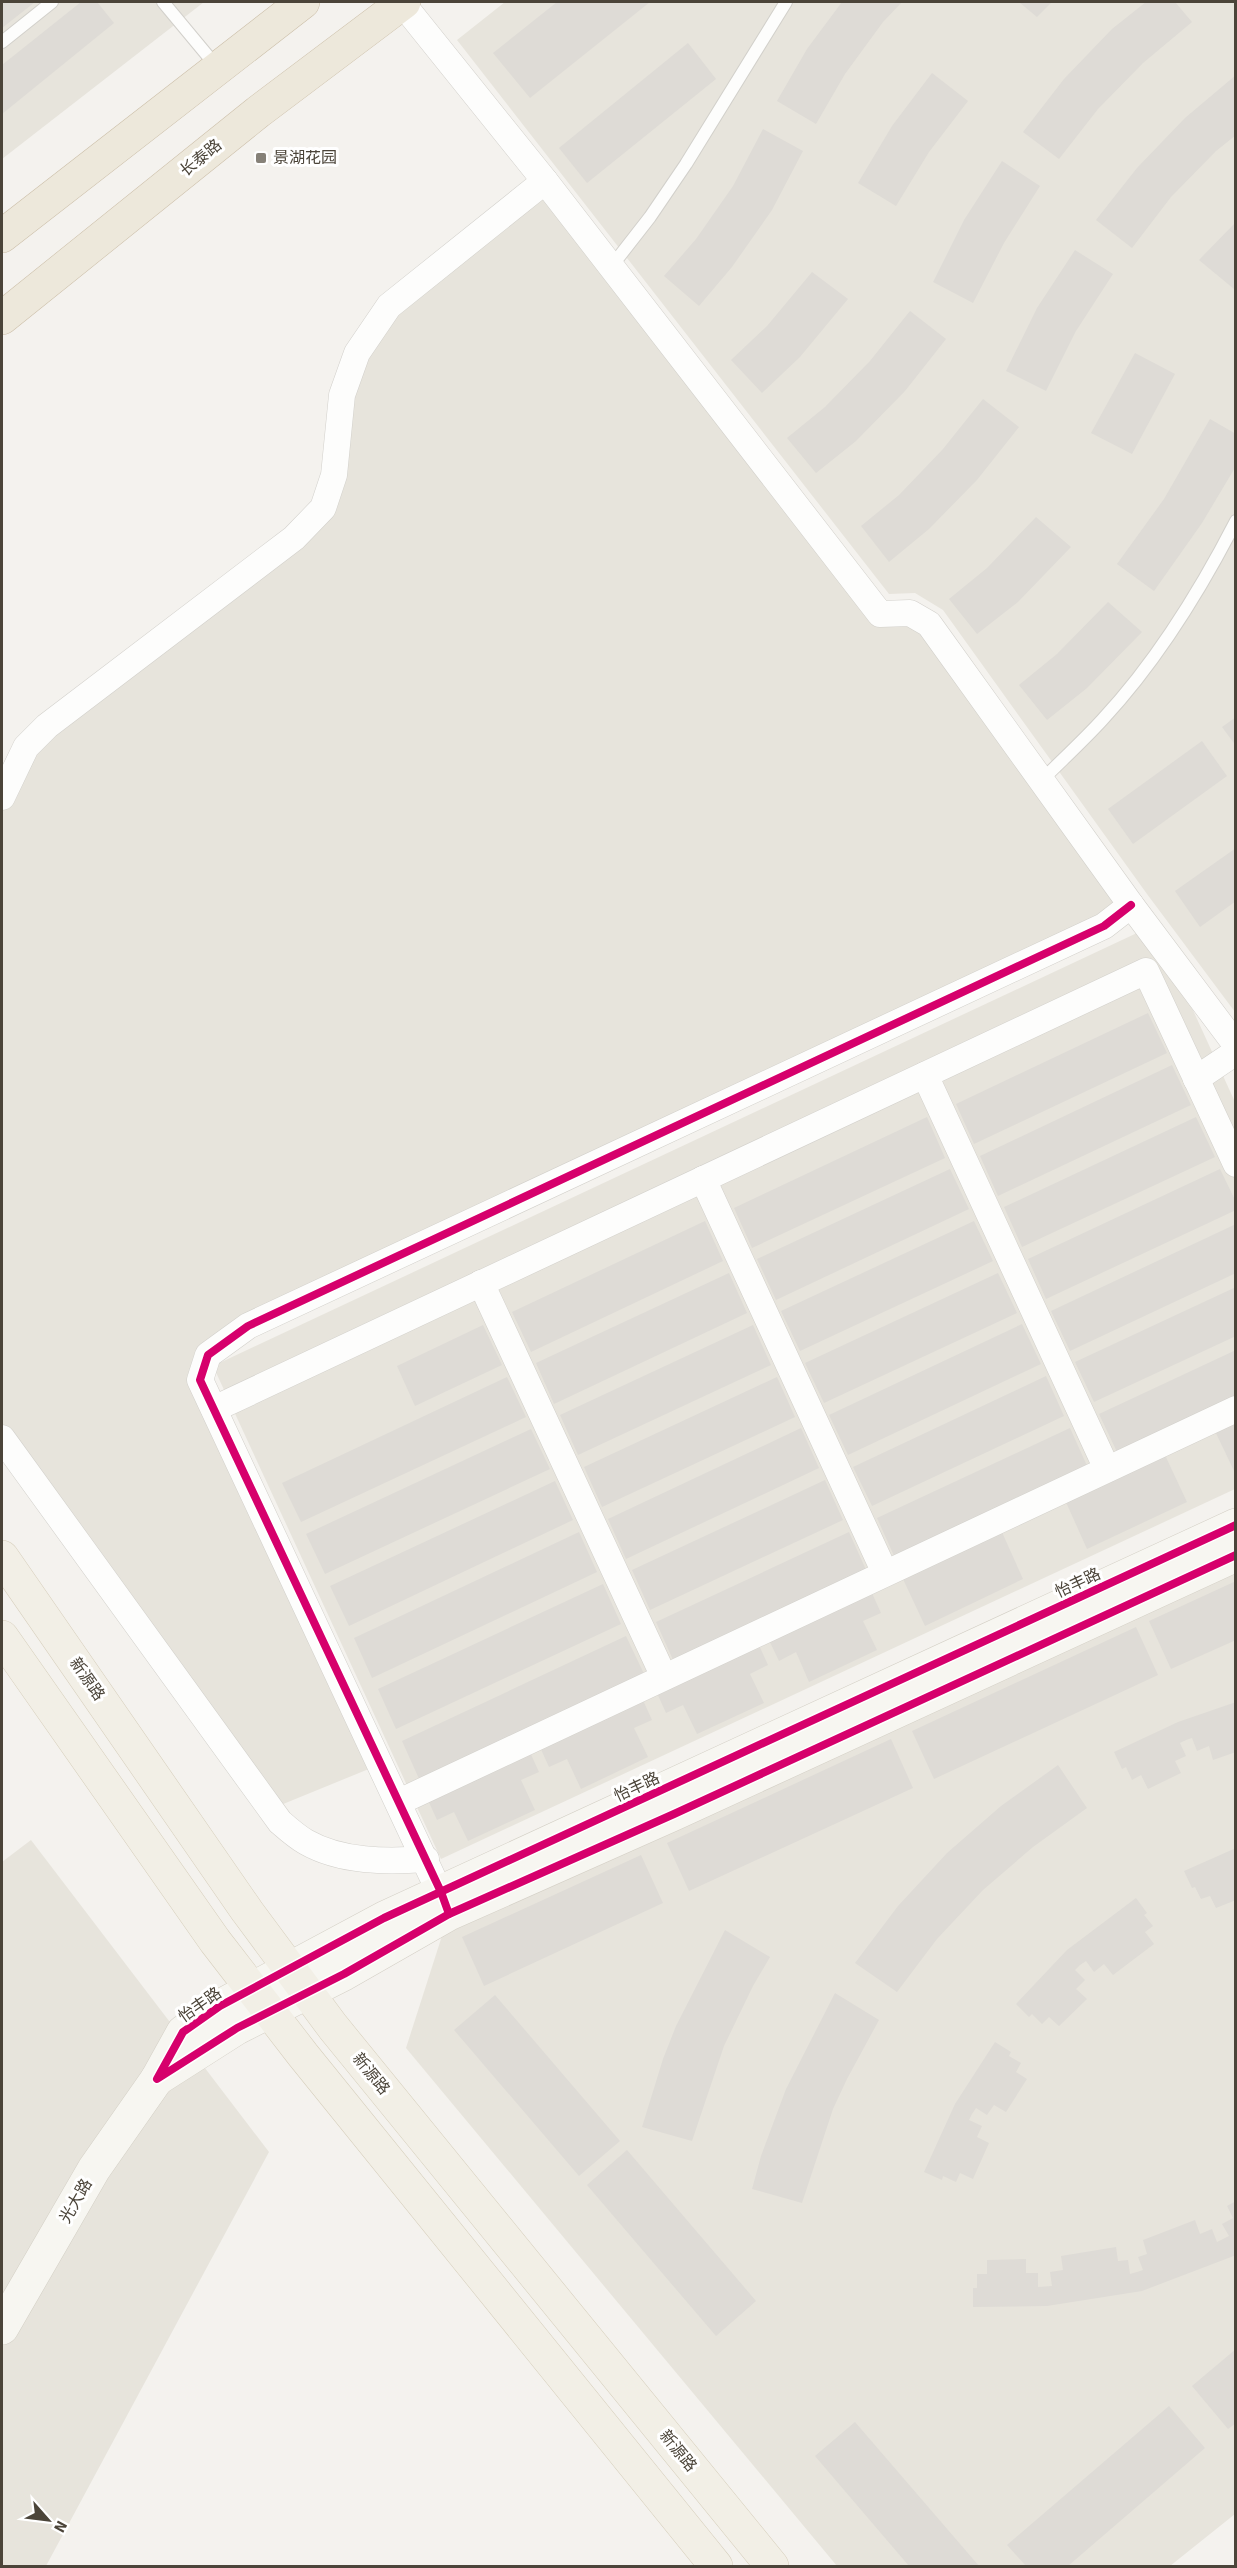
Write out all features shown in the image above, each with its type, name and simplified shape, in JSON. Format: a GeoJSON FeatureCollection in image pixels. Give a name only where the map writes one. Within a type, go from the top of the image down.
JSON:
{"type":"FeatureCollection","features":[{"type":"Feature","properties":{"kind":"highway"},"geometry":{"type":"LineString","coordinates":[[2,236],[303,2]]}},
{"type":"Feature","properties":{"kind":"highway","name":"长泰路"},"geometry":{"type":"LineString","coordinates":[[2,318],[258,112],[403,2]]}},
{"type":"Feature","properties":{"kind":"main road","name":"新源路"},"geometry":{"type":"LineString","coordinates":[[2,1557],[247,1911],[333,2027],[772,2566]]}},
{"type":"Feature","properties":{"kind":"main road"},"geometry":{"type":"LineString","coordinates":[[2,1637],[215,1941],[260,2000],[716,2566]]}},
{"type":"Feature","properties":{"kind":"street"},"geometry":{"type":"LineString","coordinates":[[403,2],[880,614],[910,613],[929,624],[1131,905],[1236,1045]]}},
{"type":"Feature","properties":{"kind":"street"},"geometry":{"type":"LineString","coordinates":[[2,797],[26,747],[46,726],[294,538],[323,508],[334,475],[342,394],[357,353],[390,306],[544,181]]}},
{"type":"Feature","properties":{"kind":"street"},"geometry":{"type":"LineString","coordinates":[[445,1903],[200,1380],[208,1355],[248,1326],[1104,926],[1131,905]]}},
{"type":"Feature","properties":{"kind":"street"},"geometry":{"type":"LineString","coordinates":[[213,1408],[1146,971],[1236,1164]]}},
{"type":"Feature","properties":{"kind":"street"},"geometry":{"type":"LineString","coordinates":[[1196,1079],[1236,1052]]}},
{"type":"Feature","properties":{"kind":"street"},"geometry":{"type":"LineString","coordinates":[[925,1075],[1107,1469]]}},
{"type":"Feature","properties":{"kind":"street"},"geometry":{"type":"LineString","coordinates":[[703,1179],[885,1574]]}},
{"type":"Feature","properties":{"kind":"street"},"geometry":{"type":"LineString","coordinates":[[481,1283],[664,1677]]}},
{"type":"Feature","properties":{"kind":"street"},"geometry":{"type":"LineString","coordinates":[[399,1802],[1236,1409]]}},
{"type":"Feature","properties":{"kind":"street"},"geometry":{"type":"LineString","coordinates":[[2,1438],[280,1822],[306,1843],[347,1856],[388,1862],[426,1859]]}},
{"type":"Feature","properties":{"kind":"street","name":"怡丰路"},"geometry":{"type":"LineString","coordinates":[[157,2079],[237,2028],[260,2000],[445,1903],[1236,1525]]}},
{"type":"Feature","properties":{"kind":"street","name":"怡丰路"},"geometry":{"type":"LineString","coordinates":[[445,1903],[674,1814],[1236,1555]]}},
{"type":"Feature","properties":{"kind":"street","name":"光大路"},"geometry":{"type":"LineString","coordinates":[[2,2328],[94,2169],[157,2079]]}},
{"type":"Feature","properties":{"kind":"lane"},"geometry":{"type":"LineString","coordinates":[[2,42],[52,2]]}},
{"type":"Feature","properties":{"kind":"lane"},"geometry":{"type":"LineString","coordinates":[[163,2],[217,67]]}},
{"type":"Feature","properties":{"kind":"lane"},"geometry":{"type":"LineString","coordinates":[[611,267],[650,217],[686,164],[786,2]]}},
{"type":"Feature","properties":{"kind":"lane"},"geometry":{"type":"LineString","coordinates":[[1042,780],[1104,718],[1160,648],[1209,574],[1236,521]]}},
{"type":"Feature","properties":{"kind":"shaded area"},"geometry":{"type":"Polygon","coordinates":[[[2,2],[204,2],[2,159],[2,2]]]}},
{"type":"Feature","properties":{"kind":"shaded area"},"geometry":{"type":"Polygon","coordinates":[[[505,2],[1235,2],[1235,1012],[1147,894],[943,610],[915,593],[889,594],[457,40],[505,2]]]}},
{"type":"Feature","properties":{"kind":"shaded area"},"geometry":{"type":"Polygon","coordinates":[[[545,181],[880,614],[910,613],[1131,905],[248,1326],[200,1380],[381,1764],[271,1809],[2,1438],[2,797],[26,747],[323,508],[342,395],[389,306],[545,181]]]}},
{"type":"Feature","properties":{"kind":"shaded area"},"geometry":{"type":"Polygon","coordinates":[[[1154,925],[1235,1102],[1235,1489],[441,1859],[213,1366],[1154,925]]]}},
{"type":"Feature","properties":{"kind":"shaded area"},"geometry":{"type":"Polygon","coordinates":[[[1235,1555],[1235,2514],[1170,2566],[837,2566],[406,2048],[449,1914],[1235,1555]]]}},
{"type":"Feature","properties":{"kind":"shaded area"},"geometry":{"type":"Polygon","coordinates":[[[31,1840],[269,2152],[46,2566],[2,2566],[2,1862],[31,1840]]]}},
{"type":"Feature","properties":{"kind":"building"},"geometry":{"type":"Polygon","coordinates":[[[2,2],[35,2],[2,28],[2,2]]]}},
{"type":"Feature","properties":{"kind":"building"},"geometry":{"type":"Polygon","coordinates":[[[81,2],[97,2],[114,23],[2,114],[2,65],[81,2]]]}},
{"type":"Feature","properties":{"kind":"building"},"geometry":{"type":"Polygon","coordinates":[[[557,2],[650,2],[530,98],[493,53],[557,2]]]}},
{"type":"Feature","properties":{"kind":"building"},"geometry":{"type":"Polygon","coordinates":[[[842,2],[902,2],[883,22],[845,74],[816,124],[777,101],[807,49],[842,2]]]}},
{"type":"Feature","properties":{"kind":"building"},"geometry":{"type":"Polygon","coordinates":[[[1019,2],[1052,2],[1037,17],[1019,2]]]}},
{"type":"Feature","properties":{"kind":"building"},"geometry":{"type":"Polygon","coordinates":[[[1146,2],[1175,2],[1192,22],[1143,63],[1098,109],[1059,159],[1023,132],[1064,79],[1112,29],[1146,2]]]}},
{"type":"Feature","properties":{"kind":"building"},"geometry":{"type":"Polygon","coordinates":[[[688,43],[716,79],[587,183],[559,148],[688,43]]]}},
{"type":"Feature","properties":{"kind":"building"},"geometry":{"type":"Polygon","coordinates":[[[932,73],[968,101],[929,152],[896,206],[858,183],[892,126],[932,73]]]}},
{"type":"Feature","properties":{"kind":"building"},"geometry":{"type":"Polygon","coordinates":[[[1236,75],[1236,135],[1216,151],[1171,197],[1132,248],[1096,220],[1137,168],[1185,118],[1236,75]]]}},
{"type":"Feature","properties":{"kind":"building"},"geometry":{"type":"Polygon","coordinates":[[[763,129],[803,151],[772,210],[732,267],[699,306],[664,276],[696,239],[733,186],[763,129]]]}},
{"type":"Feature","properties":{"kind":"building"},"geometry":{"type":"Polygon","coordinates":[[[1002,161],[1040,186],[1004,243],[973,303],[933,282],[964,220],[1002,161]]]}},
{"type":"Feature","properties":{"kind":"building"},"geometry":{"type":"Polygon","coordinates":[[[1236,222],[1236,288],[1234,289],[1199,260],[1236,222]]]}},
{"type":"Feature","properties":{"kind":"building"},"geometry":{"type":"Polygon","coordinates":[[[1075,250],[1113,274],[1076,331],[1046,391],[1006,371],[1037,308],[1075,250]]]}},
{"type":"Feature","properties":{"kind":"building"},"geometry":{"type":"Polygon","coordinates":[[[812,272],[848,299],[800,357],[762,393],[731,360],[767,326],[812,272]]]}},
{"type":"Feature","properties":{"kind":"building"},"geometry":{"type":"Polygon","coordinates":[[[910,311],[946,339],[905,391],[856,441],[816,473],[787,438],[825,407],[870,361],[910,311]]]}},
{"type":"Feature","properties":{"kind":"building"},"geometry":{"type":"Polygon","coordinates":[[[1135,353],[1175,374],[1132,454],[1091,433],[1135,353]]]}},
{"type":"Feature","properties":{"kind":"building"},"geometry":{"type":"Polygon","coordinates":[[[983,399],[1019,427],[977,480],[929,529],[889,562],[861,526],[899,495],[943,449],[983,399]]]}},
{"type":"Feature","properties":{"kind":"building"},"geometry":{"type":"Polygon","coordinates":[[[1210,419],[1236,434],[1236,466],[1202,523],[1154,591],[1117,564],[1164,499],[1210,419]]]}},
{"type":"Feature","properties":{"kind":"building"},"geometry":{"type":"Polygon","coordinates":[[[1036,517],[1071,547],[1018,602],[977,634],[949,599],[987,568],[1036,517]]]}},
{"type":"Feature","properties":{"kind":"building"},"geometry":{"type":"Polygon","coordinates":[[[1108,602],[1142,632],[1087,688],[1047,720],[1019,685],[1057,654],[1108,602]]]}},
{"type":"Feature","properties":{"kind":"building"},"geometry":{"type":"Polygon","coordinates":[[[1236,717],[1236,746],[1222,727],[1236,717]]]}},
{"type":"Feature","properties":{"kind":"building"},"geometry":{"type":"Polygon","coordinates":[[[1202,741],[1227,776],[1133,844],[1108,809],[1202,741]]]}},
{"type":"Feature","properties":{"kind":"building"},"geometry":{"type":"Polygon","coordinates":[[[1236,848],[1236,901],[1200,927],[1175,891],[1236,848]]]}},
{"type":"Feature","properties":{"kind":"building"},"geometry":{"type":"Polygon","coordinates":[[[1148,1013],[1167,1053],[974,1144],[956,1104],[1148,1013]]]}},
{"type":"Feature","properties":{"kind":"building"},"geometry":{"type":"Polygon","coordinates":[[[1172,1065],[1191,1105],[998,1196],[980,1156],[1172,1065]]]}},
{"type":"Feature","properties":{"kind":"building"},"geometry":{"type":"Polygon","coordinates":[[[927,1117],[945,1158],[752,1248],[734,1208],[927,1117]]]}},
{"type":"Feature","properties":{"kind":"building"},"geometry":{"type":"Polygon","coordinates":[[[1196,1117],[1215,1157],[1022,1247],[1004,1207],[1196,1117]]]}},
{"type":"Feature","properties":{"kind":"building"},"geometry":{"type":"Polygon","coordinates":[[[950,1169],[969,1209],[776,1300],[757,1259],[950,1169]]]}},
{"type":"Feature","properties":{"kind":"building"},"geometry":{"type":"Polygon","coordinates":[[[1220,1169],[1236,1202],[1236,1210],[1046,1299],[1028,1259],[1220,1169]]]}},
{"type":"Feature","properties":{"kind":"building"},"geometry":{"type":"Polygon","coordinates":[[[705,1221],[723,1261],[531,1352],[512,1312],[705,1221]]]}},
{"type":"Feature","properties":{"kind":"building"},"geometry":{"type":"Polygon","coordinates":[[[974,1221],[993,1261],[800,1351],[781,1311],[974,1221]]]}},
{"type":"Feature","properties":{"kind":"building"},"geometry":{"type":"Polygon","coordinates":[[[1236,1224],[1236,1273],[1070,1351],[1051,1311],[1236,1224]]]}},
{"type":"Feature","properties":{"kind":"building"},"geometry":{"type":"Polygon","coordinates":[[[729,1273],[747,1313],[554,1404],[536,1363],[729,1273]]]}},
{"type":"Feature","properties":{"kind":"building"},"geometry":{"type":"Polygon","coordinates":[[[998,1273],[1017,1313],[824,1403],[805,1363],[998,1273]]]}},
{"type":"Feature","properties":{"kind":"building"},"geometry":{"type":"Polygon","coordinates":[[[1236,1287],[1236,1336],[1094,1402],[1075,1362],[1236,1287]]]}},
{"type":"Feature","properties":{"kind":"building"},"geometry":{"type":"Polygon","coordinates":[[[1022,1324],[1041,1364],[848,1455],[829,1415],[1022,1324]]]}},
{"type":"Feature","properties":{"kind":"building"},"geometry":{"type":"Polygon","coordinates":[[[483,1325],[502,1365],[415,1406],[397,1366],[483,1325]]]}},
{"type":"Feature","properties":{"kind":"building"},"geometry":{"type":"Polygon","coordinates":[[[753,1325],[771,1365],[578,1455],[560,1415],[753,1325]]]}},
{"type":"Feature","properties":{"kind":"building"},"geometry":{"type":"Polygon","coordinates":[[[1236,1350],[1236,1399],[1118,1454],[1099,1414],[1236,1350]]]}},
{"type":"Feature","properties":{"kind":"building"},"geometry":{"type":"Polygon","coordinates":[[[1046,1376],[1064,1416],[872,1506],[853,1467],[1046,1376]]]}},
{"type":"Feature","properties":{"kind":"building"},"geometry":{"type":"Polygon","coordinates":[[[507,1377],[526,1417],[301,1522],[282,1483],[507,1377]]]}},
{"type":"Feature","properties":{"kind":"building"},"geometry":{"type":"Polygon","coordinates":[[[777,1377],[795,1417],[602,1507],[584,1467],[777,1377]]]}},
{"type":"Feature","properties":{"kind":"building"},"geometry":{"type":"Polygon","coordinates":[[[1236,1420],[1236,1475],[1214,1429],[1236,1420]]]}},
{"type":"Feature","properties":{"kind":"building"},"geometry":{"type":"Polygon","coordinates":[[[801,1428],[819,1468],[626,1559],[608,1519],[801,1428]]]}},
{"type":"Feature","properties":{"kind":"building"},"geometry":{"type":"Polygon","coordinates":[[[1070,1428],[1088,1468],[895,1558],[877,1518],[1070,1428]]]}},
{"type":"Feature","properties":{"kind":"building"},"geometry":{"type":"Polygon","coordinates":[[[531,1429],[550,1469],[325,1574],[306,1534],[531,1429]]]}},
{"type":"Feature","properties":{"kind":"building"},"geometry":{"type":"Polygon","coordinates":[[[1164,1453],[1187,1502],[1087,1549],[1065,1500],[1164,1453]]]}},
{"type":"Feature","properties":{"kind":"building"},"geometry":{"type":"Polygon","coordinates":[[[825,1480],[843,1520],[650,1610],[632,1570],[825,1480]]]}},
{"type":"Feature","properties":{"kind":"building"},"geometry":{"type":"Polygon","coordinates":[[[555,1481],[573,1520],[349,1626],[330,1586],[555,1481]]]}},
{"type":"Feature","properties":{"kind":"building"},"geometry":{"type":"Polygon","coordinates":[[[1001,1530],[1023,1579],[925,1626],[902,1577],[1001,1530]]]}},
{"type":"Feature","properties":{"kind":"building"},"geometry":{"type":"Polygon","coordinates":[[[579,1532],[597,1572],[372,1678],[354,1638],[579,1532]]]}},
{"type":"Feature","properties":{"kind":"building"},"geometry":{"type":"Polygon","coordinates":[[[849,1532],[867,1572],[674,1662],[656,1622],[849,1532]]]}},
{"type":"Feature","properties":{"kind":"building"},"geometry":{"type":"Polygon","coordinates":[[[1236,1581],[1236,1640],[1171,1669],[1149,1621],[1236,1581]]]}},
{"type":"Feature","properties":{"kind":"building"},"geometry":{"type":"Polygon","coordinates":[[[603,1584],[621,1624],[396,1729],[378,1689],[603,1584]]]}},
{"type":"Feature","properties":{"kind":"building"},"geometry":{"type":"Polygon","coordinates":[[[871,1591],[881,1613],[863,1621],[877,1650],[809,1682],[796,1652],[779,1661],[768,1638],[871,1591]]]}},
{"type":"Feature","properties":{"kind":"building"},"geometry":{"type":"Polygon","coordinates":[[[1136,1627],[1158,1675],[934,1779],[912,1731],[1136,1627]]]}},
{"type":"Feature","properties":{"kind":"building"},"geometry":{"type":"Polygon","coordinates":[[[626,1636],[645,1676],[420,1781],[402,1741],[626,1636]]]}},
{"type":"Feature","properties":{"kind":"building"},"geometry":{"type":"Polygon","coordinates":[[[758,1643],[768,1665],[750,1674],[764,1703],[697,1734],[683,1705],[666,1713],[656,1691],[758,1643]]]}},
{"type":"Feature","properties":{"kind":"building"},"geometry":{"type":"Polygon","coordinates":[[[642,1698],[652,1720],[634,1728],[648,1757],[581,1789],[567,1759],[549,1767],[539,1745],[642,1698]]]}},
{"type":"Feature","properties":{"kind":"building"},"geometry":{"type":"Polygon","coordinates":[[[1236,1702],[1236,1752],[1213,1760],[1209,1746],[1197,1751],[1192,1738],[1186,1740],[1180,1743],[1186,1756],[1175,1761],[1181,1773],[1148,1789],[1141,1775],[1132,1780],[1126,1767],[1122,1769],[1114,1752],[1178,1722],[1236,1702]]]}},
{"type":"Feature","properties":{"kind":"building"},"geometry":{"type":"Polygon","coordinates":[[[891,1739],[913,1788],[689,1891],[667,1843],[891,1739]]]}},
{"type":"Feature","properties":{"kind":"building"},"geometry":{"type":"Polygon","coordinates":[[[529,1750],[539,1772],[521,1780],[535,1810],[468,1841],[454,1812],[437,1820],[427,1798],[529,1750]]]}},
{"type":"Feature","properties":{"kind":"building"},"geometry":{"type":"Polygon","coordinates":[[[1058,1765],[1087,1808],[1033,1847],[983,1890],[937,1939],[897,1992],[855,1963],[898,1906],[947,1853],[1001,1806],[1058,1765]]]}},
{"type":"Feature","properties":{"kind":"building"},"geometry":{"type":"Polygon","coordinates":[[[1236,1848],[1236,1900],[1216,1908],[1210,1896],[1201,1899],[1195,1887],[1192,1888],[1184,1871],[1236,1848]]]}},
{"type":"Feature","properties":{"kind":"building"},"geometry":{"type":"Polygon","coordinates":[[[641,1855],[663,1903],[484,1986],[462,1937],[641,1855]]]}},
{"type":"Feature","properties":{"kind":"building"},"geometry":{"type":"Polygon","coordinates":[[[1136,1898],[1147,1913],[1144,1915],[1153,1926],[1145,1932],[1154,1944],[1113,1975],[1104,1964],[1094,1972],[1086,1961],[1080,1965],[1075,1970],[1085,1980],[1076,1989],[1087,1999],[1059,2026],[1049,2017],[1042,2024],[1032,2014],[1029,2017],[1016,2004],[1067,1950],[1136,1898]]]}},
{"type":"Feature","properties":{"kind":"building"},"geometry":{"type":"Polygon","coordinates":[[[725,1930],[770,1957],[724,2046],[692,2141],[642,2127],[676,2026],[725,1930]]]}},
{"type":"Feature","properties":{"kind":"building"},"geometry":{"type":"Polygon","coordinates":[[[835,1993],[879,2020],[833,2109],[802,2203],[752,2189],[761,2156],[786,2089],[835,1993]]]}},
{"type":"Feature","properties":{"kind":"building"},"geometry":{"type":"Polygon","coordinates":[[[495,1995],[620,2141],[579,2176],[454,2030],[495,1995]]]}},
{"type":"Feature","properties":{"kind":"building"},"geometry":{"type":"Polygon","coordinates":[[[995,2042],[1011,2052],[1009,2056],[1021,2063],[1016,2072],[1027,2079],[1006,2112],[994,2105],[987,2115],[976,2108],[972,2114],[969,2120],[982,2126],[977,2137],[989,2143],[973,2179],[960,2173],[956,2182],[943,2176],[942,2180],[924,2172],[955,2104],[995,2042]]]}},
{"type":"Feature","properties":{"kind":"building"},"geometry":{"type":"Polygon","coordinates":[[[627,2150],[756,2301],[716,2336],[587,2185],[627,2150]]]}},
{"type":"Feature","properties":{"kind":"building"},"geometry":{"type":"Polygon","coordinates":[[[1236,2201],[1236,2255],[1142,2291],[1047,2306],[973,2307],[973,2288],[977,2288],[977,2274],[987,2274],[987,2260],[1026,2259],[1026,2273],[1038,2273],[1038,2287],[1052,2286],[1050,2272],[1063,2270],[1061,2256],[1116,2247],[1118,2261],[1128,2260],[1130,2274],[1143,2270],[1138,2257],[1147,2254],[1143,2240],[1195,2220],[1200,2234],[1212,2229],[1217,2242],[1229,2236],[1222,2224],[1233,2218],[1227,2206],[1236,2201]]]}},
{"type":"Feature","properties":{"kind":"building"},"geometry":{"type":"Polygon","coordinates":[[[1236,2349],[1236,2423],[1228,2429],[1192,2386],[1236,2349]]]}},
{"type":"Feature","properties":{"kind":"building"},"geometry":{"type":"Polygon","coordinates":[[[1169,2406],[1205,2448],[1068,2566],[1026,2566],[1007,2545],[1169,2406]]]}},
{"type":"Feature","properties":{"kind":"building"},"geometry":{"type":"Polygon","coordinates":[[[855,2422],[979,2566],[909,2566],[815,2456],[855,2422]]]}},
{"type":"Feature","properties":{"kind":"cycle path"},"geometry":{"type":"LineString","coordinates":[[449,1914],[441,1892],[200,1380],[208,1355],[248,1326],[1104,926],[1131,905]]}},
{"type":"Feature","properties":{"kind":"cycle path"},"geometry":{"type":"LineString","coordinates":[[1236,1525],[384,1918],[220,2006],[183,2032],[157,2079],[237,2028],[344,1974],[449,1914],[674,1814],[1236,1555]]}},
{"type":"Feature","properties":{"kind":"place","name":"景湖花园"},"geometry":{"type":"Point","coordinates":[261,158]}}]}
